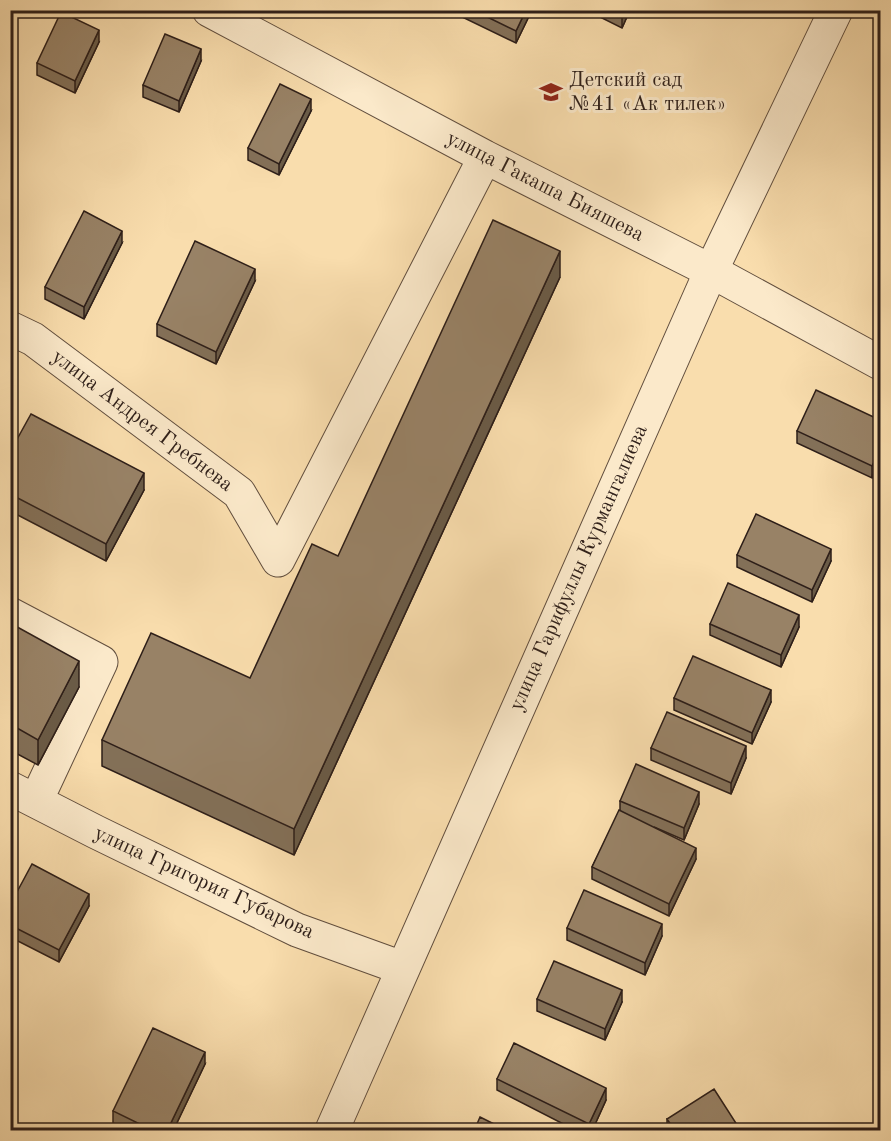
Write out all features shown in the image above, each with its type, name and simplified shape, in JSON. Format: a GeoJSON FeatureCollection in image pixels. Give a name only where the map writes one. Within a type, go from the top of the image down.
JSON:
{"type":"FeatureCollection","features":[{"type":"Feature","properties":{"kind":"street","name":"улица Гакаша Бияшева"},"geometry":{"type":"LineString","coordinates":[[209,10],[485,158],[711,271],[880,363]]}},
{"type":"Feature","properties":{"kind":"street","name":"улица Гарифуллы Курмангалиева"},"geometry":{"type":"LineString","coordinates":[[332,1131],[711,271],[836,10]]}},
{"type":"Feature","properties":{"kind":"street","name":"улица Андрея Гребнева"},"geometry":{"type":"LineString","coordinates":[[10,328],[33,339],[239,493],[278,560],[485,158]]}},
{"type":"Feature","properties":{"kind":"street"},"geometry":{"type":"LineString","coordinates":[[10,614],[101,662],[23,794]]}},
{"type":"Feature","properties":{"kind":"street","name":"улица Григория Губарова"},"geometry":{"type":"LineString","coordinates":[[23,794],[297,930],[402,968]]}},
{"type":"Feature","properties":{"kind":"building"},"geometry":{"type":"Polygon","coordinates":[[[473,10],[526,10],[516,31],[473,10]]]}},
{"type":"Feature","properties":{"kind":"building"},"geometry":{"type":"Polygon","coordinates":[[[610,10],[624,10],[622,16],[610,10]]]}},
{"type":"Feature","properties":{"kind":"building"},"geometry":{"type":"Polygon","coordinates":[[[61,12],[99,30],[75,81],[37,63],[61,12]]]}},
{"type":"Feature","properties":{"kind":"building"},"geometry":{"type":"Polygon","coordinates":[[[165,34],[201,49],[179,101],[143,85],[165,34]]]}},
{"type":"Feature","properties":{"kind":"building"},"geometry":{"type":"Polygon","coordinates":[[[280,84],[311,99],[279,164],[248,148],[280,84]]]}},
{"type":"Feature","properties":{"kind":"building"},"geometry":{"type":"Polygon","coordinates":[[[10,175],[16,178],[10,190],[10,175]]]}},
{"type":"Feature","properties":{"kind":"building"},"geometry":{"type":"Polygon","coordinates":[[[84,211],[122,231],[84,307],[45,287],[84,211]]]}},
{"type":"Feature","properties":{"kind":"building"},"geometry":{"type":"Polygon","coordinates":[[[493,220],[560,251],[294,829],[102,740],[151,633],[250,678],[312,544],[338,556],[493,220]]]}},
{"type":"Feature","properties":{"kind":"building"},"geometry":{"type":"Polygon","coordinates":[[[195,241],[255,269],[216,352],[157,324],[195,241]]]}},
{"type":"Feature","properties":{"kind":"building"},"geometry":{"type":"Polygon","coordinates":[[[816,390],[880,420],[880,449],[872,466],[797,431],[816,390]]]}},
{"type":"Feature","properties":{"kind":"building"},"geometry":{"type":"Polygon","coordinates":[[[31,414],[144,473],[106,544],[10,494],[10,452],[31,414]]]}},
{"type":"Feature","properties":{"kind":"building"},"geometry":{"type":"Polygon","coordinates":[[[756,514],[831,549],[812,590],[737,555],[756,514]]]}},
{"type":"Feature","properties":{"kind":"building"},"geometry":{"type":"Polygon","coordinates":[[[728,583],[799,615],[781,655],[710,624],[728,583]]]}},
{"type":"Feature","properties":{"kind":"building"},"geometry":{"type":"Polygon","coordinates":[[[10,623],[79,661],[38,740],[10,724],[10,623]]]}},
{"type":"Feature","properties":{"kind":"building"},"geometry":{"type":"Polygon","coordinates":[[[693,656],[771,690],[752,733],[674,698],[693,656]]]}},
{"type":"Feature","properties":{"kind":"building"},"geometry":{"type":"Polygon","coordinates":[[[667,712],[746,746],[731,783],[651,748],[667,712]]]}},
{"type":"Feature","properties":{"kind":"building"},"geometry":{"type":"Polygon","coordinates":[[[636,764],[699,792],[684,828],[620,801],[636,764]]]}},
{"type":"Feature","properties":{"kind":"building"},"geometry":{"type":"Polygon","coordinates":[[[619,810],[696,848],[669,904],[592,867],[619,810]]]}},
{"type":"Feature","properties":{"kind":"building"},"geometry":{"type":"Polygon","coordinates":[[[10,853],[17,857],[10,870],[10,853]]]}},
{"type":"Feature","properties":{"kind":"building"},"geometry":{"type":"Polygon","coordinates":[[[32,864],[89,894],[59,950],[10,925],[10,905],[32,864]]]}},
{"type":"Feature","properties":{"kind":"building"},"geometry":{"type":"Polygon","coordinates":[[[584,890],[662,924],[645,963],[567,928],[584,890]]]}},
{"type":"Feature","properties":{"kind":"building"},"geometry":{"type":"Polygon","coordinates":[[[554,961],[622,990],[605,1029],[537,999],[554,961]]]}},
{"type":"Feature","properties":{"kind":"building"},"geometry":{"type":"Polygon","coordinates":[[[153,1028],[205,1052],[167,1131],[154,1131],[113,1111],[153,1028]]]}},
{"type":"Feature","properties":{"kind":"building"},"geometry":{"type":"Polygon","coordinates":[[[514,1043],[606,1088],[589,1124],[497,1079],[514,1043]]]}},
{"type":"Feature","properties":{"kind":"building"},"geometry":{"type":"Polygon","coordinates":[[[714,1089],[741,1131],[675,1131],[667,1119],[714,1089]]]}},
{"type":"Feature","properties":{"kind":"building"},"geometry":{"type":"Polygon","coordinates":[[[480,1117],[508,1131],[474,1131],[480,1117]]]}},
{"type":"Feature","properties":{"kind":"place","name":"Детский сад №41 «Ак тилек»"},"geometry":{"type":"Point","coordinates":[551,92]}}]}
